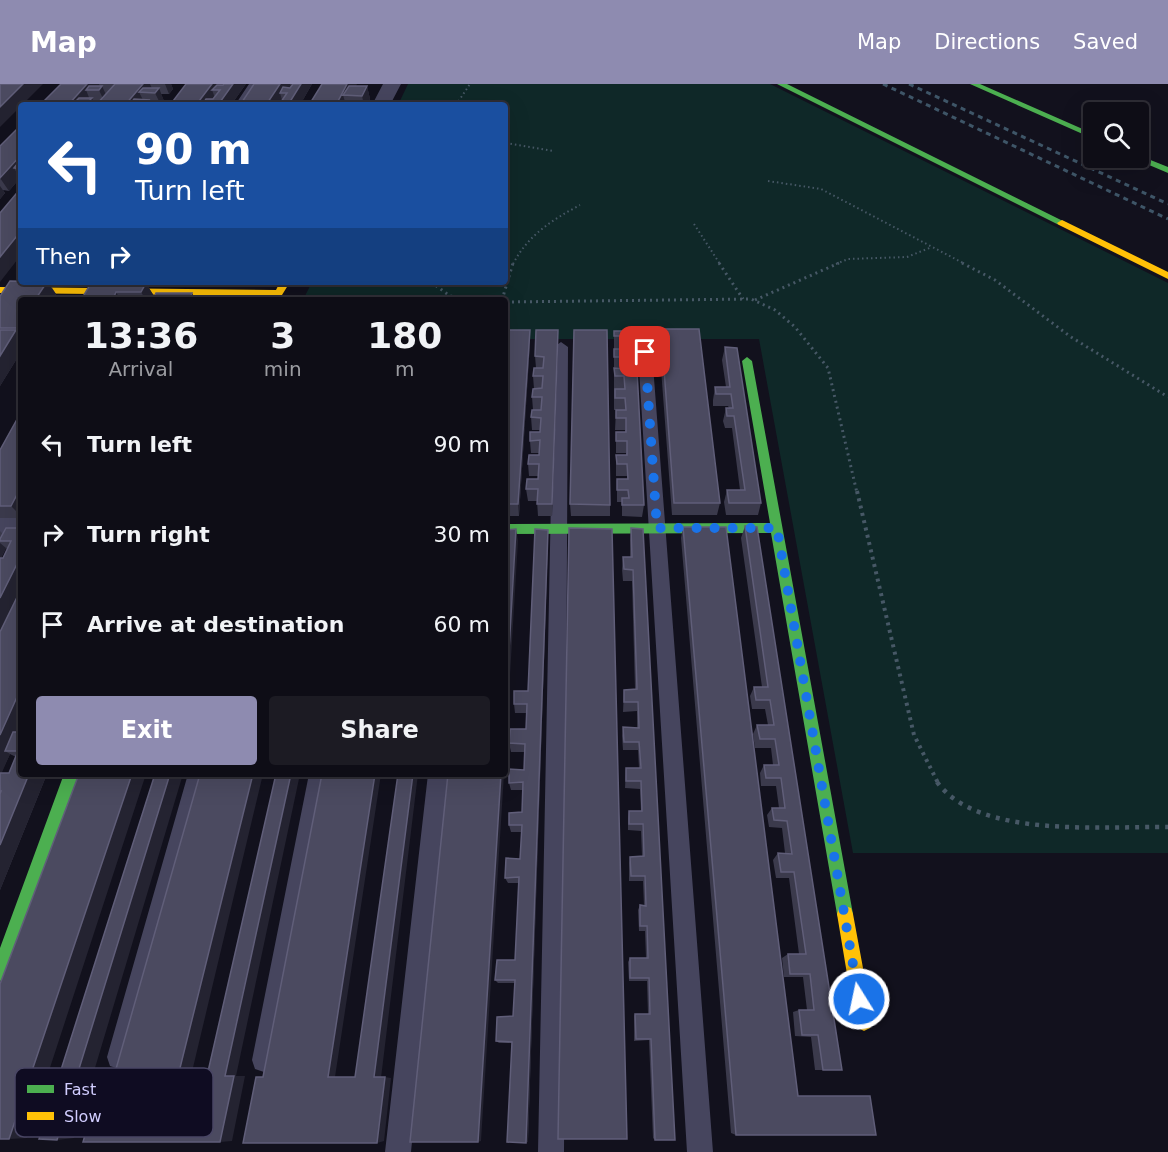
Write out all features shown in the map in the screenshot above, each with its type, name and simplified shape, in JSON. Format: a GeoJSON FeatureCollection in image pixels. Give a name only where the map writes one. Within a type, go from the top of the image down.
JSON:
{"type":"FeatureCollection","features":[{"type":"Feature","properties":{"kind":"street"},"geometry":{"type":"LineString","coordinates":[[383,102],[392,84]]}},
{"type":"Feature","properties":{"kind":"street"},"geometry":{"type":"LineString","coordinates":[[781,84],[1168,276]]}},
{"type":"Feature","properties":{"kind":"street"},"geometry":{"type":"LineString","coordinates":[[974,84],[1083,132]]}},
{"type":"Feature","properties":{"kind":"street"},"geometry":{"type":"LineString","coordinates":[[1149,162],[1168,170]]}},
{"type":"Feature","properties":{"kind":"street"},"geometry":{"type":"LineString","coordinates":[[0,290],[279,293],[283,285]]}},
{"type":"Feature","properties":{"kind":"street"},"geometry":{"type":"LineString","coordinates":[[747,361],[864,1022]]}},
{"type":"Feature","properties":{"kind":"street"},"geometry":{"type":"LineString","coordinates":[[508,529],[777,528]]}},
{"type":"Feature","properties":{"kind":"street"},"geometry":{"type":"LineString","coordinates":[[0,530],[18,530]]}},
{"type":"Feature","properties":{"kind":"street"},"geometry":{"type":"LineString","coordinates":[[0,972],[71,777]]}},
{"type":"Feature","properties":{"kind":"lane"},"geometry":{"type":"LineString","coordinates":[[242,102],[254,84]]}},
{"type":"Feature","properties":{"kind":"lane"},"geometry":{"type":"LineString","coordinates":[[551,1152],[561,347]]}},
{"type":"Feature","properties":{"kind":"lane"},"geometry":{"type":"LineString","coordinates":[[645,352],[700,1152]]}},
{"type":"Feature","properties":{"kind":"lane"},"geometry":{"type":"LineString","coordinates":[[119,1059],[197,777]]}},
{"type":"Feature","properties":{"kind":"lane"},"geometry":{"type":"LineString","coordinates":[[264,1060],[318,777]]}},
{"type":"Feature","properties":{"kind":"lane"},"geometry":{"type":"LineString","coordinates":[[398,1152],[438,777]]}},
{"type":"Feature","properties":{"kind":"path"},"geometry":{"type":"LineString","coordinates":[[458,102],[470,84]]}},
{"type":"Feature","properties":{"kind":"path"},"geometry":{"type":"LineString","coordinates":[[508,144],[554,151]]}},
{"type":"Feature","properties":{"kind":"path"},"geometry":{"type":"LineString","coordinates":[[768,182],[821,189],[995,280],[1071,337],[1168,397]]}},
{"type":"Feature","properties":{"kind":"path"},"geometry":{"type":"LineString","coordinates":[[508,271],[517,252],[549,221],[580,205]]}},
{"type":"Feature","properties":{"kind":"path"},"geometry":{"type":"LineString","coordinates":[[694,224],[743,299]]}},
{"type":"Feature","properties":{"kind":"path"},"geometry":{"type":"LineString","coordinates":[[754,300],[848,259],[907,257],[932,247]]}},
{"type":"Feature","properties":{"kind":"path"},"geometry":{"type":"LineString","coordinates":[[435,285],[455,297]]}},
{"type":"Feature","properties":{"kind":"path"},"geometry":{"type":"LineString","coordinates":[[508,301],[743,299],[754,300],[773,310],[811,341],[828,368],[914,735],[934,778],[951,798],[970,811],[1017,822],[1168,827]]}},
{"type":"Feature","properties":{"kind":"green space"},"geometry":{"type":"Polygon","coordinates":[[[408,84],[770,84],[1168,283],[1168,853],[853,853],[759,339],[508,339],[508,297],[304,297],[310,285],[508,285],[508,102],[399,102],[408,84]]]}},
{"type":"Feature","properties":{"kind":"building"},"geometry":{"type":"Polygon","coordinates":[[[0,84],[23,84],[0,107],[0,84]]]}},
{"type":"Feature","properties":{"kind":"building"},"geometry":{"type":"Polygon","coordinates":[[[61,84],[87,84],[71,102],[43,102],[61,84]]]}},
{"type":"Feature","properties":{"kind":"building"},"geometry":{"type":"Polygon","coordinates":[[[115,84],[143,84],[128,102],[99,102],[115,84]]]}},
{"type":"Feature","properties":{"kind":"building"},"geometry":{"type":"Polygon","coordinates":[[[186,84],[212,84],[198,102],[172,102],[186,84]]]}},
{"type":"Feature","properties":{"kind":"building"},"geometry":{"type":"Polygon","coordinates":[[[233,84],[220,102],[204,102],[206,99],[213,99],[220,90],[212,90],[217,85],[233,84]]]}},
{"type":"Feature","properties":{"kind":"building"},"geometry":{"type":"Polygon","coordinates":[[[254,84],[280,84],[268,102],[242,102],[254,84]]]}},
{"type":"Feature","properties":{"kind":"building"},"geometry":{"type":"Polygon","coordinates":[[[293,84],[301,84],[290,102],[281,102],[287,93],[280,93],[283,87],[290,88],[293,84]]]}},
{"type":"Feature","properties":{"kind":"building"},"geometry":{"type":"Polygon","coordinates":[[[322,84],[347,84],[338,102],[311,102],[322,84]]]}},
{"type":"Feature","properties":{"kind":"building"},"geometry":{"type":"Polygon","coordinates":[[[89,86],[102,86],[99,90],[86,90],[89,86]]]}},
{"type":"Feature","properties":{"kind":"building"},"geometry":{"type":"Polygon","coordinates":[[[349,86],[367,86],[362,96],[343,95],[349,86]]]}},
{"type":"Feature","properties":{"kind":"building"},"geometry":{"type":"Polygon","coordinates":[[[143,88],[159,88],[155,93],[139,92],[143,88]]]}},
{"type":"Feature","properties":{"kind":"building"},"geometry":{"type":"Polygon","coordinates":[[[79,98],[92,98],[88,102],[75,102],[79,98]]]}},
{"type":"Feature","properties":{"kind":"building"},"geometry":{"type":"Polygon","coordinates":[[[134,99],[149,100],[147,102],[132,102],[134,99]]]}},
{"type":"Feature","properties":{"kind":"building"},"geometry":{"type":"Polygon","coordinates":[[[18,128],[18,158],[0,178],[0,146],[18,128]]]}},
{"type":"Feature","properties":{"kind":"building"},"geometry":{"type":"Polygon","coordinates":[[[18,192],[18,235],[0,257],[0,213],[18,192]]]}},
{"type":"Feature","properties":{"kind":"building"},"geometry":{"type":"Polygon","coordinates":[[[10,281],[18,281],[18,285],[45,285],[37,297],[18,297],[17,328],[0,328],[0,296],[10,281]]]}},
{"type":"Feature","properties":{"kind":"building"},"geometry":{"type":"Polygon","coordinates":[[[90,285],[145,285],[141,292],[116,292],[114,297],[83,297],[90,285]]]}},
{"type":"Feature","properties":{"kind":"building"},"geometry":{"type":"Polygon","coordinates":[[[156,293],[192,293],[190,297],[154,297],[156,293]]]}},
{"type":"Feature","properties":{"kind":"building"},"geometry":{"type":"Polygon","coordinates":[[[661,329],[699,329],[720,503],[674,503],[661,329]]]}},
{"type":"Feature","properties":{"kind":"building"},"geometry":{"type":"Polygon","coordinates":[[[0,330],[16,330],[0,356],[0,330]]]}},
{"type":"Feature","properties":{"kind":"building"},"geometry":{"type":"Polygon","coordinates":[[[508,330],[530,330],[518,504],[508,504],[508,330]]]}},
{"type":"Feature","properties":{"kind":"building"},"geometry":{"type":"Polygon","coordinates":[[[536,330],[558,330],[552,504],[537,504],[538,489],[526,489],[527,479],[538,479],[539,464],[528,464],[529,455],[539,455],[540,440],[530,441],[530,432],[540,432],[541,418],[531,417],[532,410],[541,410],[542,397],[532,397],[533,389],[542,388],[543,376],[533,376],[534,368],[543,368],[544,357],[535,356],[536,330]]]}},
{"type":"Feature","properties":{"kind":"building"},"geometry":{"type":"Polygon","coordinates":[[[574,330],[607,330],[610,505],[570,504],[574,330]]]}},
{"type":"Feature","properties":{"kind":"building"},"geometry":{"type":"Polygon","coordinates":[[[614,331],[635,331],[644,505],[622,505],[622,498],[629,498],[628,490],[617,490],[617,479],[628,479],[627,464],[617,464],[616,455],[627,455],[627,441],[616,441],[616,432],[626,432],[626,418],[616,418],[616,410],[626,410],[625,398],[615,398],[615,389],[625,389],[624,376],[615,376],[614,368],[624,369],[624,357],[614,357],[614,349],[623,349],[622,336],[614,336],[614,331]]]}},
{"type":"Feature","properties":{"kind":"building"},"geometry":{"type":"Polygon","coordinates":[[[725,347],[737,348],[761,503],[729,503],[727,490],[745,490],[734,416],[727,416],[726,408],[733,408],[731,394],[716,394],[715,387],[730,387],[725,347]]]}},
{"type":"Feature","properties":{"kind":"building"},"geometry":{"type":"Polygon","coordinates":[[[18,417],[18,493],[11,506],[0,506],[0,450],[18,417]]]}},
{"type":"Feature","properties":{"kind":"building"},"geometry":{"type":"Polygon","coordinates":[[[745,526],[757,527],[842,1070],[823,1070],[818,1035],[802,1035],[799,1010],[814,1010],[810,974],[790,974],[788,954],[806,954],[794,872],[781,872],[778,853],[792,854],[787,821],[774,820],[772,808],[785,808],[781,778],[766,778],[764,765],[779,765],[775,739],[760,739],[757,725],[774,725],[770,700],[756,700],[754,687],[768,687],[745,526]]]}},
{"type":"Feature","properties":{"kind":"building"},"geometry":{"type":"Polygon","coordinates":[[[683,527],[726,527],[798,1096],[870,1096],[876,1135],[736,1135],[683,527]]]}},
{"type":"Feature","properties":{"kind":"building"},"geometry":{"type":"Polygon","coordinates":[[[6,528],[18,528],[18,562],[0,598],[0,558],[3,558],[11,541],[0,541],[6,528]]]}},
{"type":"Feature","properties":{"kind":"building"},"geometry":{"type":"Polygon","coordinates":[[[569,528],[612,529],[627,1139],[558,1139],[569,528]]]}},
{"type":"Feature","properties":{"kind":"building"},"geometry":{"type":"Polygon","coordinates":[[[631,528],[643,529],[675,1140],[655,1140],[651,1039],[636,1039],[635,1014],[650,1014],[649,978],[630,978],[630,958],[648,958],[647,926],[640,926],[640,905],[646,906],[645,876],[631,876],[630,857],[644,856],[643,824],[629,824],[629,811],[642,811],[641,781],[626,781],[626,768],[641,768],[639,742],[624,742],[623,727],[639,728],[638,702],[624,702],[624,690],[637,689],[633,570],[624,569],[623,557],[632,557],[631,528]]]}},
{"type":"Feature","properties":{"kind":"building"},"geometry":{"type":"Polygon","coordinates":[[[516,529],[508,667],[508,530],[516,529]]]}},
{"type":"Feature","properties":{"kind":"building"},"geometry":{"type":"Polygon","coordinates":[[[535,529],[548,530],[526,1143],[507,1142],[512,1042],[496,1041],[497,1017],[513,1016],[515,980],[495,980],[497,960],[515,960],[519,877],[505,878],[506,858],[520,859],[522,825],[509,825],[509,813],[522,812],[523,782],[509,783],[509,769],[524,770],[525,744],[509,743],[510,729],[526,729],[527,704],[514,704],[514,691],[528,691],[535,529]]]}},
{"type":"Feature","properties":{"kind":"building"},"geometry":{"type":"Polygon","coordinates":[[[18,595],[18,695],[0,735],[0,632],[18,595]]]}},
{"type":"Feature","properties":{"kind":"building"},"geometry":{"type":"Polygon","coordinates":[[[13,732],[18,732],[18,751],[5,751],[13,732]]]}},
{"type":"Feature","properties":{"kind":"building"},"geometry":{"type":"Polygon","coordinates":[[[18,751],[18,777],[28,777],[0,845],[0,773],[9,773],[18,751]]]}},
{"type":"Feature","properties":{"kind":"building"},"geometry":{"type":"Polygon","coordinates":[[[78,777],[131,777],[33,1068],[15,1068],[15,1121],[9,1139],[0,1139],[0,984],[78,777]]]}},
{"type":"Feature","properties":{"kind":"building"},"geometry":{"type":"Polygon","coordinates":[[[154,777],[169,777],[79,1068],[62,1068],[154,777]]]}},
{"type":"Feature","properties":{"kind":"building"},"geometry":{"type":"Polygon","coordinates":[[[199,777],[252,777],[180,1068],[116,1068],[199,777]]]}},
{"type":"Feature","properties":{"kind":"building"},"geometry":{"type":"Polygon","coordinates":[[[275,777],[290,777],[225,1076],[234,1076],[220,1142],[83,1142],[84,1137],[213,1137],[213,1068],[209,1068],[275,777]]]}},
{"type":"Feature","properties":{"kind":"building"},"geometry":{"type":"Polygon","coordinates":[[[321,777],[375,777],[328,1077],[355,1077],[398,777],[413,777],[374,1077],[385,1077],[377,1143],[243,1143],[256,1077],[263,1077],[321,777]]]}},
{"type":"Feature","properties":{"kind":"building"},"geometry":{"type":"Polygon","coordinates":[[[448,777],[501,777],[478,1142],[410,1142],[448,777]]]}},
{"type":"Feature","properties":{"kind":"building"},"geometry":{"type":"Polygon","coordinates":[[[40,1137],[58,1137],[57,1140],[39,1139],[40,1137]]]}},
{"type":"Feature","properties":{"kind":"railway"},"geometry":{"type":"LineString","coordinates":[[883,84],[1168,219]]}},
{"type":"Feature","properties":{"kind":"railway"},"geometry":{"type":"LineString","coordinates":[[909,84],[1168,204]]}},
{"type":"Feature","properties":{"kind":"traffic: fast"},"geometry":{"type":"LineString","coordinates":[[781,84],[1062,223]]}},
{"type":"Feature","properties":{"kind":"traffic: fast"},"geometry":{"type":"LineString","coordinates":[[974,84],[1083,132]]}},
{"type":"Feature","properties":{"kind":"traffic: fast"},"geometry":{"type":"LineString","coordinates":[[1149,162],[1168,170]]}},
{"type":"Feature","properties":{"kind":"traffic: fast"},"geometry":{"type":"LineString","coordinates":[[747,361],[845,914]]}},
{"type":"Feature","properties":{"kind":"traffic: fast"},"geometry":{"type":"LineString","coordinates":[[508,529],[777,528]]}},
{"type":"Feature","properties":{"kind":"traffic: fast"},"geometry":{"type":"LineString","coordinates":[[0,972],[71,777]]}},
{"type":"Feature","properties":{"kind":"traffic: slow"},"geometry":{"type":"LineString","coordinates":[[1062,223],[1168,276]]}},
{"type":"Feature","properties":{"kind":"traffic: slow"},"geometry":{"type":"LineString","coordinates":[[0,290],[279,293],[283,285]]}},
{"type":"Feature","properties":{"kind":"traffic: slow"},"geometry":{"type":"LineString","coordinates":[[845,914],[864,1022]]}},
{"type":"Feature","properties":{"kind":"route"},"geometry":{"type":"LineString","coordinates":[[645,352],[657,528],[777,528],[859,999]]}}]}
